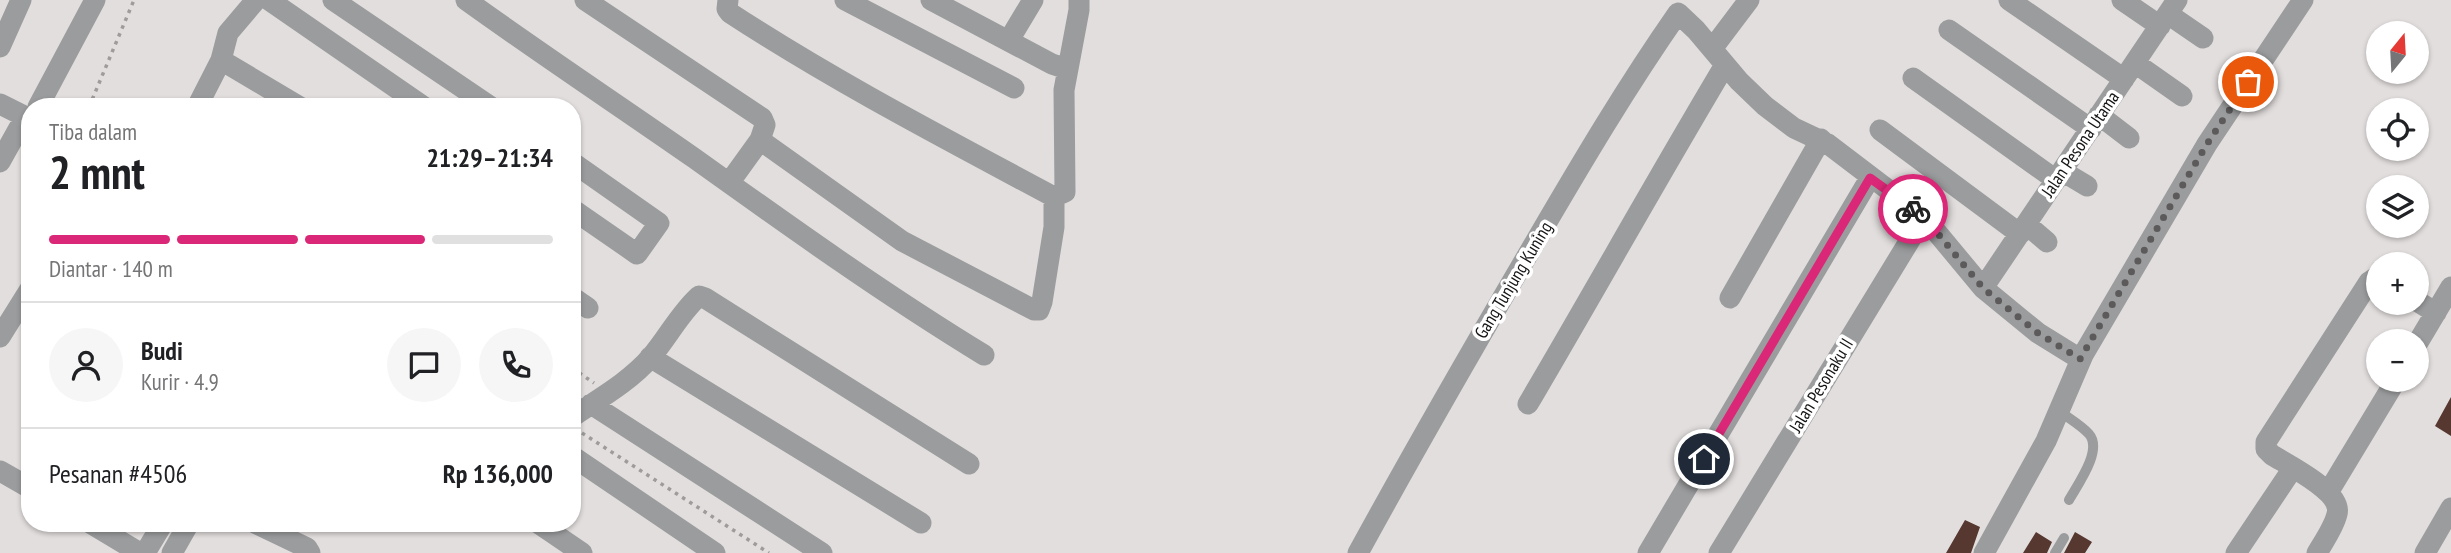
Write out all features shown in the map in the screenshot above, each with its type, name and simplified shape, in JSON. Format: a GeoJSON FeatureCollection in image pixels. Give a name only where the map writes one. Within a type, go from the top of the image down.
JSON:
{"type":"FeatureCollection","features":[{"type":"Feature","properties":{"kind":"street"},"geometry":{"type":"LineString","coordinates":[[0,47],[21,0]]}},
{"type":"Feature","properties":{"kind":"street"},"geometry":{"type":"LineString","coordinates":[[40,98],[95,0]]}},
{"type":"Feature","properties":{"kind":"street"},"geometry":{"type":"LineString","coordinates":[[201,98],[220,60],[228,33],[256,0]]}},
{"type":"Feature","properties":{"kind":"street"},"geometry":{"type":"LineString","coordinates":[[269,0],[411,98]]}},
{"type":"Feature","properties":{"kind":"street"},"geometry":{"type":"LineString","coordinates":[[332,0],[478,98]]}},
{"type":"Feature","properties":{"kind":"street"},"geometry":{"type":"LineString","coordinates":[[585,0],[762,118],[765,125],[760,140],[729,183]]}},
{"type":"Feature","properties":{"kind":"street"},"geometry":{"type":"LineString","coordinates":[[728,0],[727,9],[730,13],[777,43],[891,110],[1054,197]]}},
{"type":"Feature","properties":{"kind":"street"},"geometry":{"type":"LineString","coordinates":[[845,0],[1014,88]]}},
{"type":"Feature","properties":{"kind":"street"},"geometry":{"type":"LineString","coordinates":[[931,0],[1052,64],[1067,69]]}},
{"type":"Feature","properties":{"kind":"street"},"geometry":{"type":"LineString","coordinates":[[1009,40],[1033,0]]}},
{"type":"Feature","properties":{"kind":"street"},"geometry":{"type":"LineString","coordinates":[[1054,197],[1065,192],[1063,110],[1079,0]]}},
{"type":"Feature","properties":{"kind":"street"},"geometry":{"type":"LineString","coordinates":[[1528,404],[1619,250],[1749,0]]}},
{"type":"Feature","properties":{"kind":"street"},"geometry":{"type":"LineString","coordinates":[[2009,0],[2129,71],[2182,96]]}},
{"type":"Feature","properties":{"kind":"street"},"geometry":{"type":"LineString","coordinates":[[2122,0],[2168,13],[2203,38]]}},
{"type":"Feature","properties":{"kind":"street"},"geometry":{"type":"LineString","coordinates":[[1984,553],[2046,442],[2080,359],[2207,144],[2303,0]]}},
{"type":"Feature","properties":{"kind":"street"},"geometry":{"type":"LineString","coordinates":[[477,3],[811,243],[984,355]]}},
{"type":"Feature","properties":{"kind":"street","name":"Gang Tunjung Kuning"},"geometry":{"type":"LineString","coordinates":[[1358,553],[1440,403],[1584,159],[1631,80],[1678,13],[1719,57]]}},
{"type":"Feature","properties":{"kind":"street","name":"Jalan Pesona Utama"},"geometry":{"type":"LineString","coordinates":[[1983,288],[2168,13]]}},
{"type":"Feature","properties":{"kind":"street"},"geometry":{"type":"LineString","coordinates":[[1949,30],[2095,122],[2129,138]]}},
{"type":"Feature","properties":{"kind":"street"},"geometry":{"type":"LineString","coordinates":[[1719,57],[1739,81],[1776,115],[1794,128],[1821,139],[1924,217],[1983,288],[2038,333],[2080,359]]}},
{"type":"Feature","properties":{"kind":"street"},"geometry":{"type":"LineString","coordinates":[[220,60],[285,98]]}},
{"type":"Feature","properties":{"kind":"street"},"geometry":{"type":"LineString","coordinates":[[1913,78],[2059,175],[2087,186]]}},
{"type":"Feature","properties":{"kind":"street"},"geometry":{"type":"LineString","coordinates":[[0,104],[21,111]]}},
{"type":"Feature","properties":{"kind":"street"},"geometry":{"type":"LineString","coordinates":[[0,162],[21,129]]}},
{"type":"Feature","properties":{"kind":"street"},"geometry":{"type":"LineString","coordinates":[[1880,130],[2023,229],[2047,242]]}},
{"type":"Feature","properties":{"kind":"street"},"geometry":{"type":"LineString","coordinates":[[1730,298],[1821,139]]}},
{"type":"Feature","properties":{"kind":"street"},"geometry":{"type":"LineString","coordinates":[[760,140],[902,242],[1034,310],[1039,310],[1042,302],[1054,227],[1054,197]]}},
{"type":"Feature","properties":{"kind":"street"},"geometry":{"type":"LineString","coordinates":[[581,168],[659,223],[637,254],[581,215]]}},
{"type":"Feature","properties":{"kind":"street"},"geometry":{"type":"LineString","coordinates":[[1648,553],[1870,178]]}},
{"type":"Feature","properties":{"kind":"street","name":"Jalan Pesonaku II"},"geometry":{"type":"LineString","coordinates":[[1719,553],[1924,217]]}},
{"type":"Feature","properties":{"kind":"street"},"geometry":{"type":"LineString","coordinates":[[2317,553],[2338,512],[2337,502],[2329,492],[2266,449],[2266,442],[2366,287]]}},
{"type":"Feature","properties":{"kind":"street"},"geometry":{"type":"LineString","coordinates":[[2426,329],[2451,287]]}},
{"type":"Feature","properties":{"kind":"street"},"geometry":{"type":"LineString","coordinates":[[581,410],[609,394],[650,357],[699,296],[969,464]]}},
{"type":"Feature","properties":{"kind":"street"},"geometry":{"type":"LineString","coordinates":[[0,337],[21,303]]}},
{"type":"Feature","properties":{"kind":"street"},"geometry":{"type":"LineString","coordinates":[[2429,309],[2436,313]]}},
{"type":"Feature","properties":{"kind":"street"},"geometry":{"type":"LineString","coordinates":[[650,357],[921,523]]}},
{"type":"Feature","properties":{"kind":"street"},"geometry":{"type":"LineString","coordinates":[[2329,492],[2389,392]]}},
{"type":"Feature","properties":{"kind":"street"},"geometry":{"type":"LineString","coordinates":[[590,404],[822,553]]}},
{"type":"Feature","properties":{"kind":"street"},"geometry":{"type":"LineString","coordinates":[[581,462],[715,553]]}},
{"type":"Feature","properties":{"kind":"street"},"geometry":{"type":"LineString","coordinates":[[2236,553],[2293,468]]}},
{"type":"Feature","properties":{"kind":"street"},"geometry":{"type":"LineString","coordinates":[[0,471],[21,483]]}},
{"type":"Feature","properties":{"kind":"street"},"geometry":{"type":"LineString","coordinates":[[2425,553],[2451,509]]}},
{"type":"Feature","properties":{"kind":"street"},"geometry":{"type":"LineString","coordinates":[[106,532],[143,553],[157,532]]}},
{"type":"Feature","properties":{"kind":"street"},"geometry":{"type":"LineString","coordinates":[[172,553],[184,532]]}},
{"type":"Feature","properties":{"kind":"street"},"geometry":{"type":"LineString","coordinates":[[274,532],[307,548],[310,553]]}},
{"type":"Feature","properties":{"kind":"street"},"geometry":{"type":"LineString","coordinates":[[551,532],[582,553]]}},
{"type":"Feature","properties":{"kind":"lane"},"geometry":{"type":"LineString","coordinates":[[2058,410],[2090,435],[2094,444],[2087,467],[2069,500]]}},
{"type":"Feature","properties":{"kind":"lane"},"geometry":{"type":"LineString","coordinates":[[2055,553],[2064,538]]}},
{"type":"Feature","properties":{"kind":"path"},"geometry":{"type":"LineString","coordinates":[[93,98],[134,0]]}},
{"type":"Feature","properties":{"kind":"path"},"geometry":{"type":"LineString","coordinates":[[581,432],[769,553]]}},
{"type":"Feature","properties":{"kind":"building"},"geometry":{"type":"Polygon","coordinates":[[[2451,397],[2451,436],[2435,426],[2451,397]]]}},
{"type":"Feature","properties":{"kind":"building"},"geometry":{"type":"Polygon","coordinates":[[[1965,520],[1980,527],[1971,553],[1946,553],[1965,520]]]}},
{"type":"Feature","properties":{"kind":"building"},"geometry":{"type":"Polygon","coordinates":[[[2036,532],[2052,542],[2047,553],[2023,553],[2036,532]]]}},
{"type":"Feature","properties":{"kind":"building"},"geometry":{"type":"Polygon","coordinates":[[[2075,532],[2092,542],[2085,553],[2064,553],[2075,532]]]}},
{"type":"Feature","properties":{"kind":"way so far"},"geometry":{"type":"LineString","coordinates":[[1913,209],[1924,217],[1983,288],[2038,333],[2080,359],[2207,144],[2248,82]]}},
{"type":"Feature","properties":{"kind":"route"},"geometry":{"type":"LineString","coordinates":[[1704,459],[1870,178],[1913,209]]}}]}
